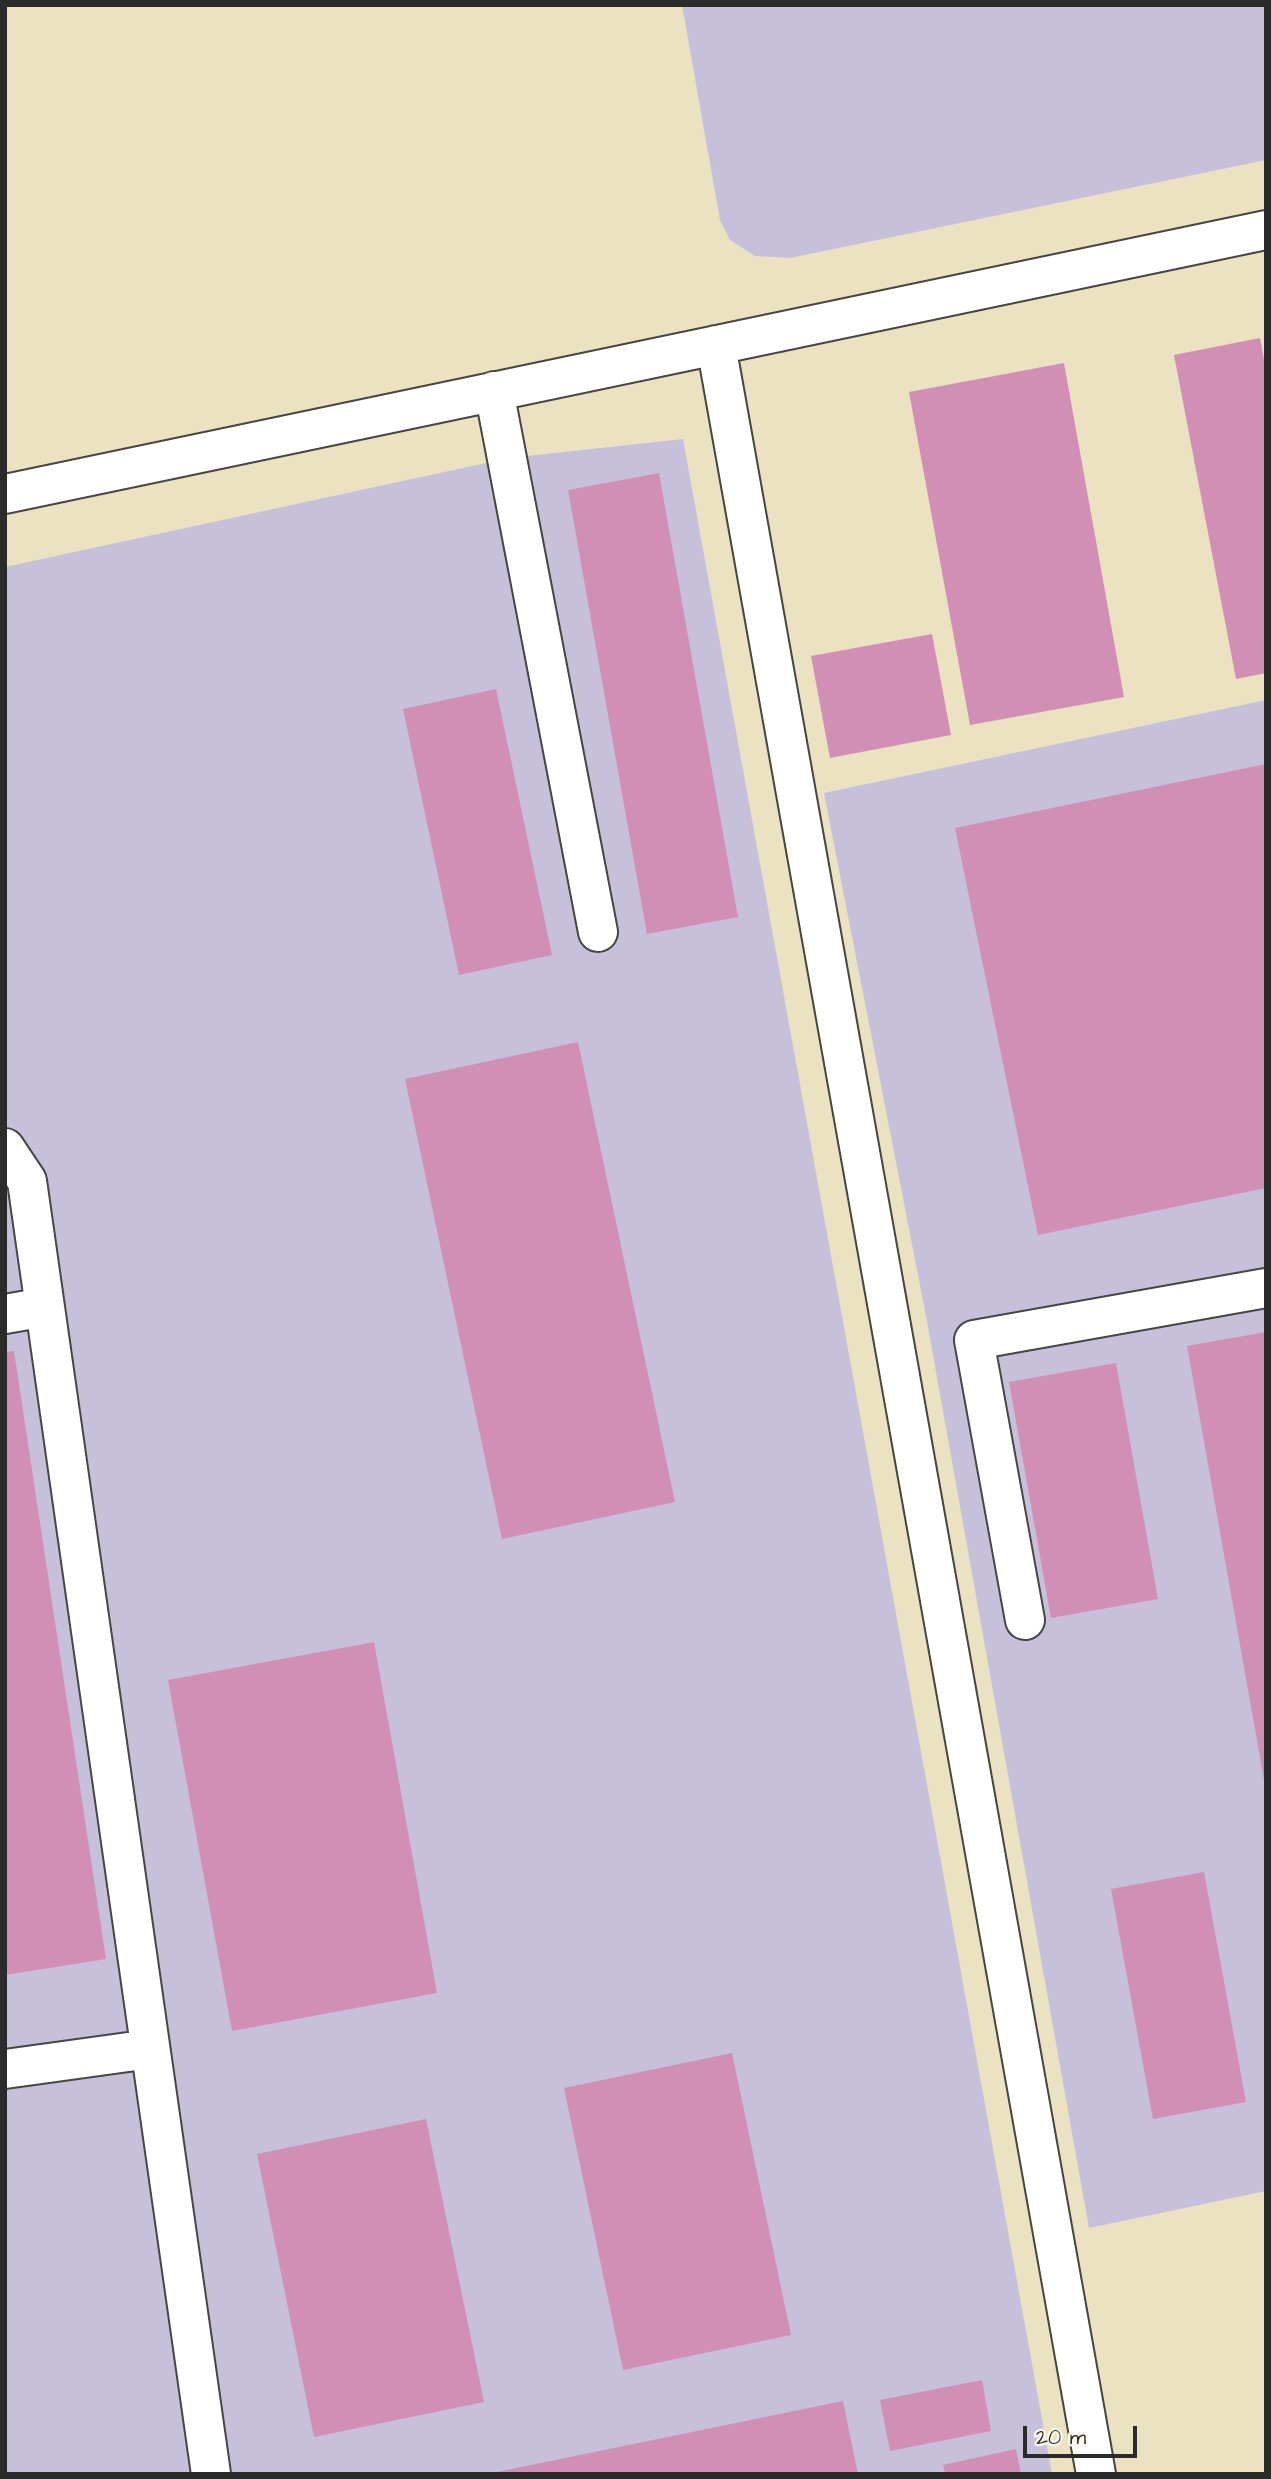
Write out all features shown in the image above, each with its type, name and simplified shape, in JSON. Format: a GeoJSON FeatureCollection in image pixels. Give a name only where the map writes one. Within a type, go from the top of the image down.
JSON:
{"type":"FeatureCollection","features":[{"type":"Feature","properties":{"kind":"street"},"geometry":{"type":"LineString","coordinates":[[5,494],[1266,230]]}},
{"type":"Feature","properties":{"kind":"street"},"geometry":{"type":"LineString","coordinates":[[716,345],[1096,2474]]}},
{"type":"Feature","properties":{"kind":"street"},"geometry":{"type":"LineString","coordinates":[[494,391],[598,932]]}},
{"type":"Feature","properties":{"kind":"street"},"geometry":{"type":"LineString","coordinates":[[5,1148],[27,1181],[211,2474]]}},
{"type":"Feature","properties":{"kind":"street"},"geometry":{"type":"LineString","coordinates":[[1025,1620],[974,1340],[1266,1288]]}},
{"type":"Feature","properties":{"kind":"street"},"geometry":{"type":"LineString","coordinates":[[5,1314],[45,1307]]}},
{"type":"Feature","properties":{"kind":"street"},"geometry":{"type":"LineString","coordinates":[[5,2069],[150,2049]]}},
{"type":"Feature","properties":{"kind":"shaded area"},"geometry":{"type":"Polygon","coordinates":[[[682,5],[1266,5],[1266,160],[790,258],[755,256],[730,240],[720,220],[682,5]]]}},
{"type":"Feature","properties":{"kind":"shaded area"},"geometry":{"type":"Polygon","coordinates":[[[683,439],[1052,2474],[5,2474],[5,567],[509,458],[683,439]]]}},
{"type":"Feature","properties":{"kind":"shaded area"},"geometry":{"type":"Polygon","coordinates":[[[1266,700],[1266,2191],[1089,2228],[926,1316],[824,793],[1266,700]]]}},
{"type":"Feature","properties":{"kind":"building"},"geometry":{"type":"Polygon","coordinates":[[[1260,338],[1266,370],[1266,673],[1236,679],[1174,355],[1260,338]]]}},
{"type":"Feature","properties":{"kind":"building"},"geometry":{"type":"Polygon","coordinates":[[[1064,363],[1124,697],[970,725],[909,392],[1064,363]]]}},
{"type":"Feature","properties":{"kind":"building"},"geometry":{"type":"Polygon","coordinates":[[[659,473],[738,917],[647,934],[568,490],[659,473]]]}},
{"type":"Feature","properties":{"kind":"building"},"geometry":{"type":"Polygon","coordinates":[[[932,634],[951,735],[830,758],[811,656],[932,634]]]}},
{"type":"Feature","properties":{"kind":"building"},"geometry":{"type":"Polygon","coordinates":[[[496,689],[552,955],[459,975],[403,709],[496,689]]]}},
{"type":"Feature","properties":{"kind":"building"},"geometry":{"type":"Polygon","coordinates":[[[1266,764],[1266,1188],[1038,1235],[955,828],[1266,764]]]}},
{"type":"Feature","properties":{"kind":"building"},"geometry":{"type":"Polygon","coordinates":[[[578,1042],[675,1502],[502,1539],[405,1079],[578,1042]]]}},
{"type":"Feature","properties":{"kind":"building"},"geometry":{"type":"Polygon","coordinates":[[[1266,1332],[1266,1780],[1264,1780],[1187,1346],[1266,1332]]]}},
{"type":"Feature","properties":{"kind":"building"},"geometry":{"type":"Polygon","coordinates":[[[14,1351],[106,1959],[5,1975],[5,1352],[14,1351]]]}},
{"type":"Feature","properties":{"kind":"building"},"geometry":{"type":"Polygon","coordinates":[[[1116,1363],[1158,1599],[1051,1618],[1009,1382],[1116,1363]]]}},
{"type":"Feature","properties":{"kind":"building"},"geometry":{"type":"Polygon","coordinates":[[[374,1642],[437,1993],[232,2031],[168,1680],[374,1642]]]}},
{"type":"Feature","properties":{"kind":"building"},"geometry":{"type":"Polygon","coordinates":[[[1204,1872],[1246,2102],[1153,2119],[1111,1889],[1204,1872]]]}},
{"type":"Feature","properties":{"kind":"building"},"geometry":{"type":"Polygon","coordinates":[[[732,2053],[791,2335],[623,2370],[564,2088],[732,2053]]]}},
{"type":"Feature","properties":{"kind":"building"},"geometry":{"type":"Polygon","coordinates":[[[426,2119],[484,2402],[314,2437],[257,2154],[426,2119]]]}},
{"type":"Feature","properties":{"kind":"building"},"geometry":{"type":"Polygon","coordinates":[[[982,2380],[991,2431],[890,2451],[880,2400],[982,2380]]]}},
{"type":"Feature","properties":{"kind":"building"},"geometry":{"type":"Polygon","coordinates":[[[843,2401],[858,2474],[492,2474],[492,2473],[843,2401]]]}},
{"type":"Feature","properties":{"kind":"building"},"geometry":{"type":"Polygon","coordinates":[[[1016,2449],[1021,2474],[945,2474],[943,2465],[1016,2449]]]}}]}
